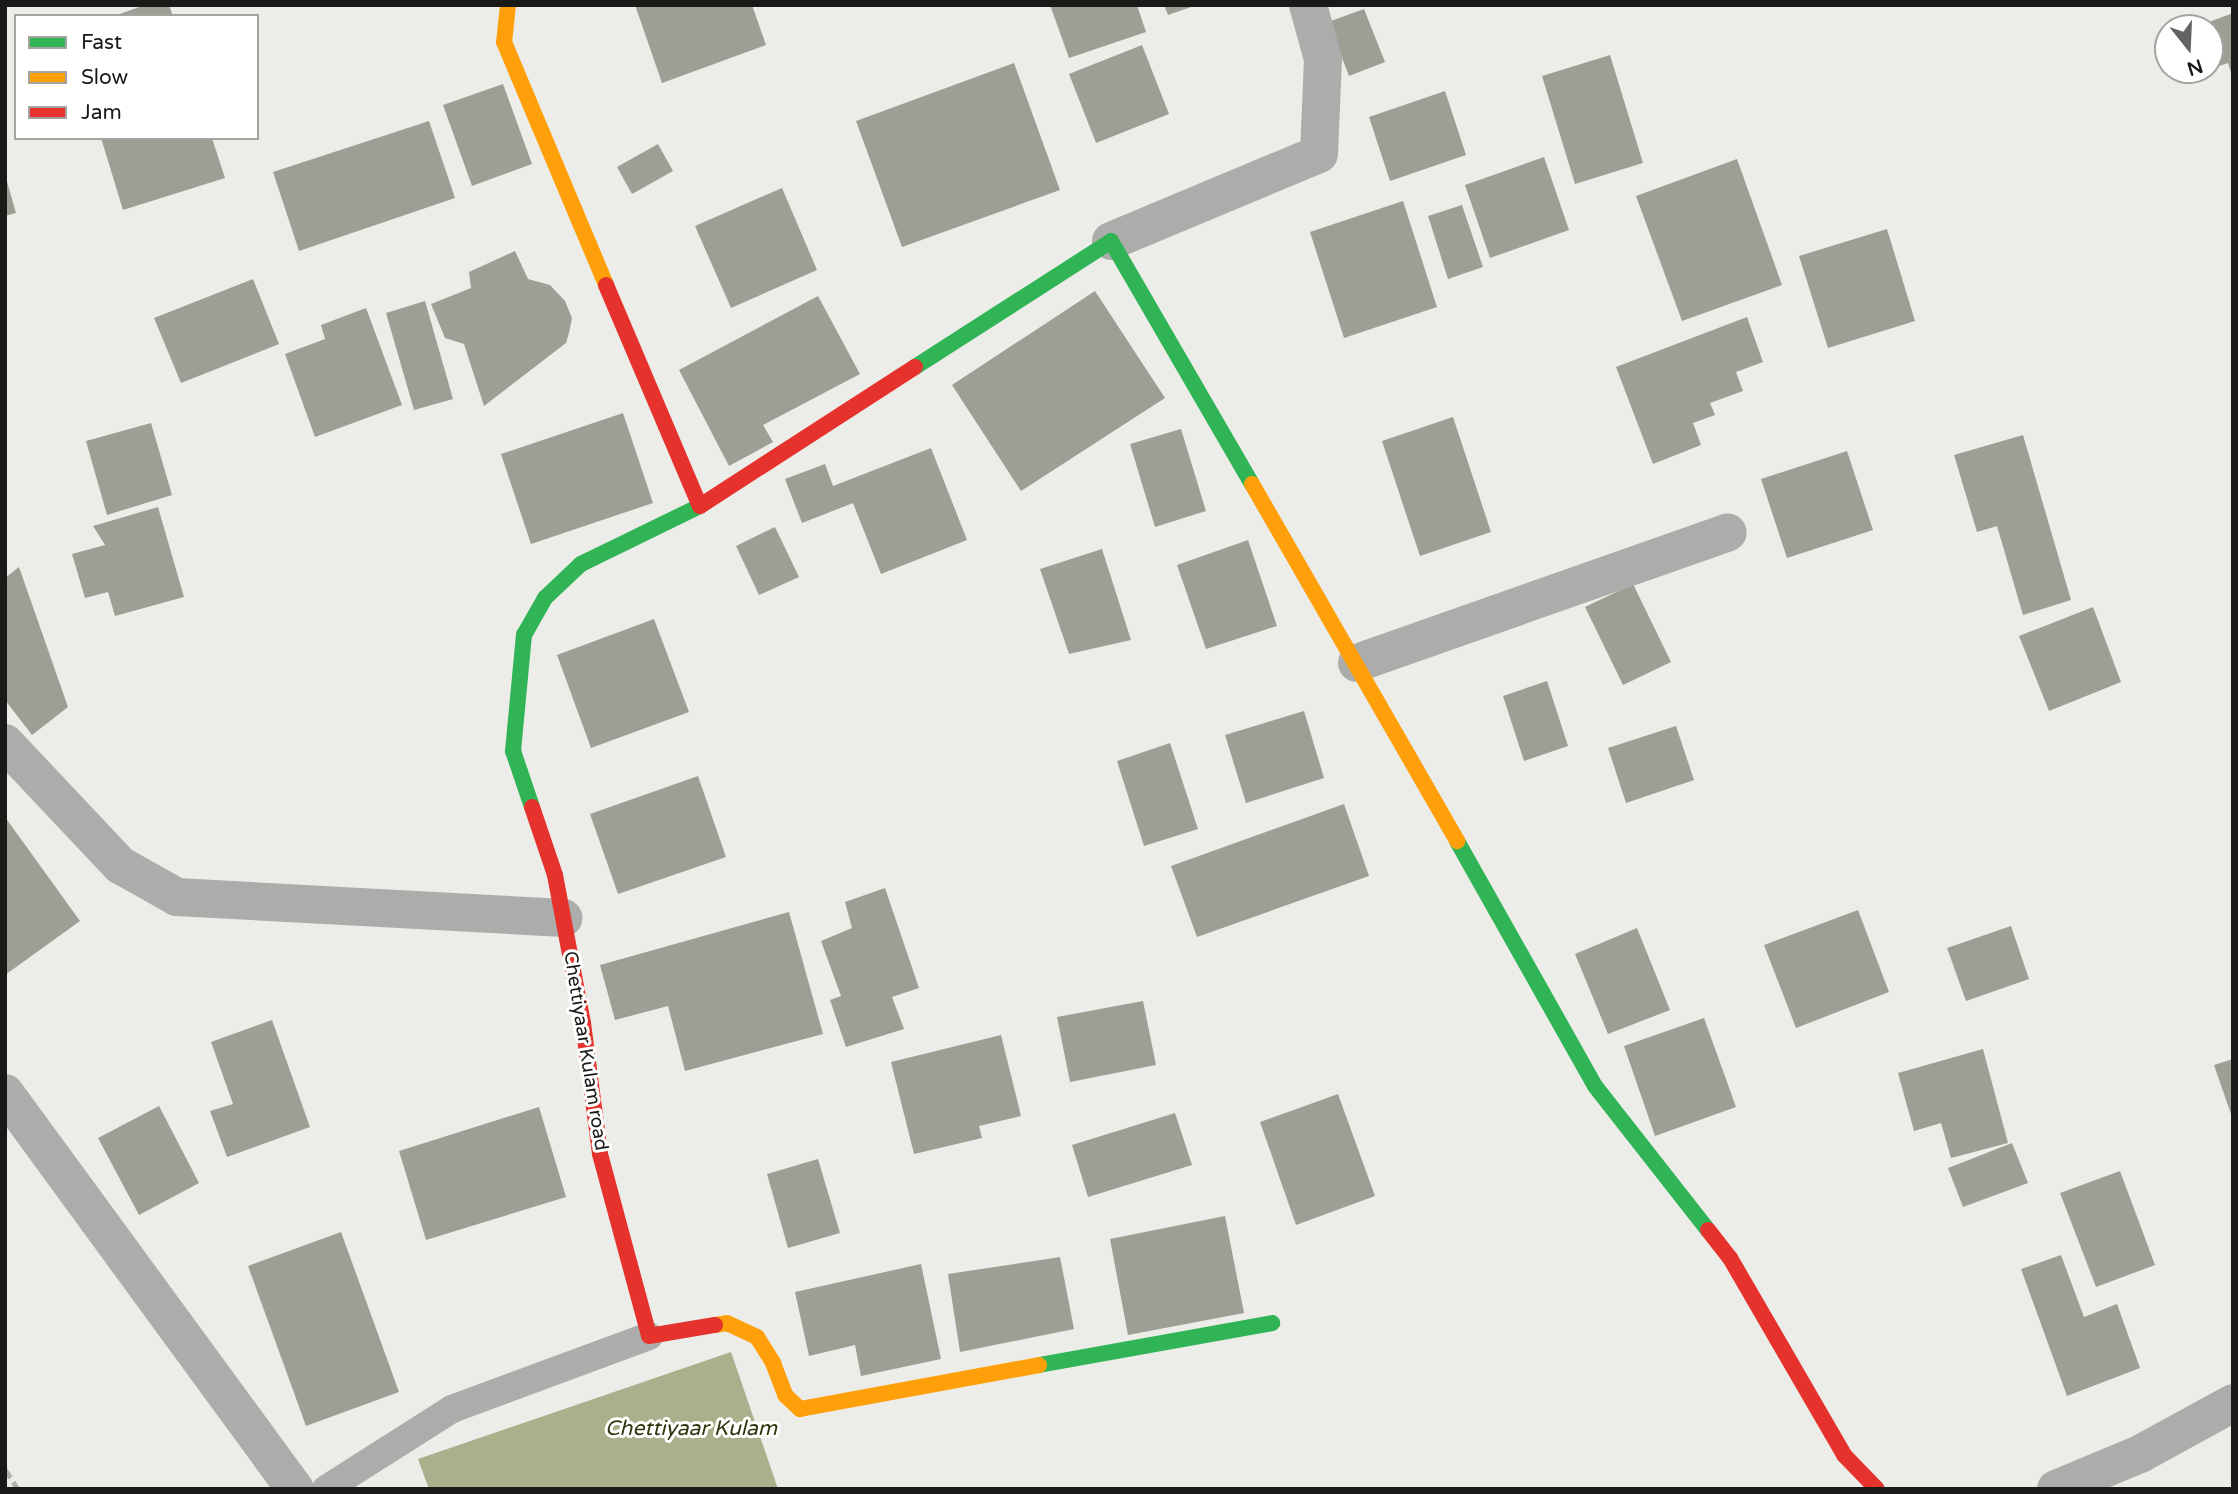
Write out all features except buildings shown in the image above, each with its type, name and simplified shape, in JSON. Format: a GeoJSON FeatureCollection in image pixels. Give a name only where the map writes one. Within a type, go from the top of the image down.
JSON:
{"type":"FeatureCollection","features":[{"type":"Feature","properties":{"kind":"street"},"geometry":{"type":"LineString","coordinates":[[508,5],[504,42],[700,506]]}},
{"type":"Feature","properties":{"kind":"street"},"geometry":{"type":"LineString","coordinates":[[1308,5],[1323,59],[1319,154],[1111,240],[1357,663],[1595,1086],[1730,1258],[1844,1455],[1877,1489]]}},
{"type":"Feature","properties":{"kind":"street","name":"Chettiyaar Kulam road"},"geometry":{"type":"LineString","coordinates":[[649,1335],[600,1154],[583,1023],[555,875],[513,751],[524,635],[545,598],[581,564],[700,506],[1111,240]]}},
{"type":"Feature","properties":{"kind":"street"},"geometry":{"type":"LineString","coordinates":[[1357,663],[1728,532]]}},
{"type":"Feature","properties":{"kind":"street"},"geometry":{"type":"LineString","coordinates":[[5,743],[120,865],[177,897],[563,918]]}},
{"type":"Feature","properties":{"kind":"street"},"geometry":{"type":"LineString","coordinates":[[5,1093],[295,1489]]}},
{"type":"Feature","properties":{"kind":"street"},"geometry":{"type":"LineString","coordinates":[[649,1335],[727,1323],[757,1336],[773,1363],[785,1395],[800,1409],[1272,1323]]}},
{"type":"Feature","properties":{"kind":"street"},"geometry":{"type":"LineString","coordinates":[[2056,1489],[2140,1454],[2233,1403]]}},
{"type":"Feature","properties":{"kind":"lane"},"geometry":{"type":"LineString","coordinates":[[326,1489],[452,1409],[649,1335]]}},
{"type":"Feature","properties":{"kind":"water","name":"Chettiyaar Kulam"},"geometry":{"type":"Polygon","coordinates":[[[731,1352],[778,1489],[429,1489],[418,1459],[731,1352]]]}},
{"type":"Feature","properties":{"kind":"railway"},"geometry":{"type":"LineString","coordinates":[[5,1469],[18,1489]]}},
{"type":"Feature","properties":{"kind":"traffic: fast"},"geometry":{"type":"LineString","coordinates":[[915,367],[1111,241],[1252,484]]}},
{"type":"Feature","properties":{"kind":"traffic: fast"},"geometry":{"type":"LineString","coordinates":[[532,807],[513,751],[524,635],[545,598],[581,564],[700,506]]}},
{"type":"Feature","properties":{"kind":"traffic: fast"},"geometry":{"type":"LineString","coordinates":[[1457,841],[1595,1086],[1708,1230]]}},
{"type":"Feature","properties":{"kind":"traffic: fast"},"geometry":{"type":"LineString","coordinates":[[1039,1365],[1272,1323]]}},
{"type":"Feature","properties":{"kind":"traffic: slow"},"geometry":{"type":"LineString","coordinates":[[508,5],[504,42],[606,285]]}},
{"type":"Feature","properties":{"kind":"traffic: slow"},"geometry":{"type":"LineString","coordinates":[[1252,484],[1457,841]]}},
{"type":"Feature","properties":{"kind":"traffic: slow"},"geometry":{"type":"LineString","coordinates":[[715,1325],[727,1323],[757,1337],[773,1363],[785,1395],[800,1409],[1039,1365]]}},
{"type":"Feature","properties":{"kind":"traffic: jam"},"geometry":{"type":"LineString","coordinates":[[606,285],[700,506],[915,367]]}},
{"type":"Feature","properties":{"kind":"traffic: jam"},"geometry":{"type":"LineString","coordinates":[[532,807],[555,875],[583,1023],[600,1154],[649,1336],[715,1325]]}},
{"type":"Feature","properties":{"kind":"traffic: jam"},"geometry":{"type":"LineString","coordinates":[[1708,1230],[1730,1258],[1844,1455],[1877,1489]]}}]}
